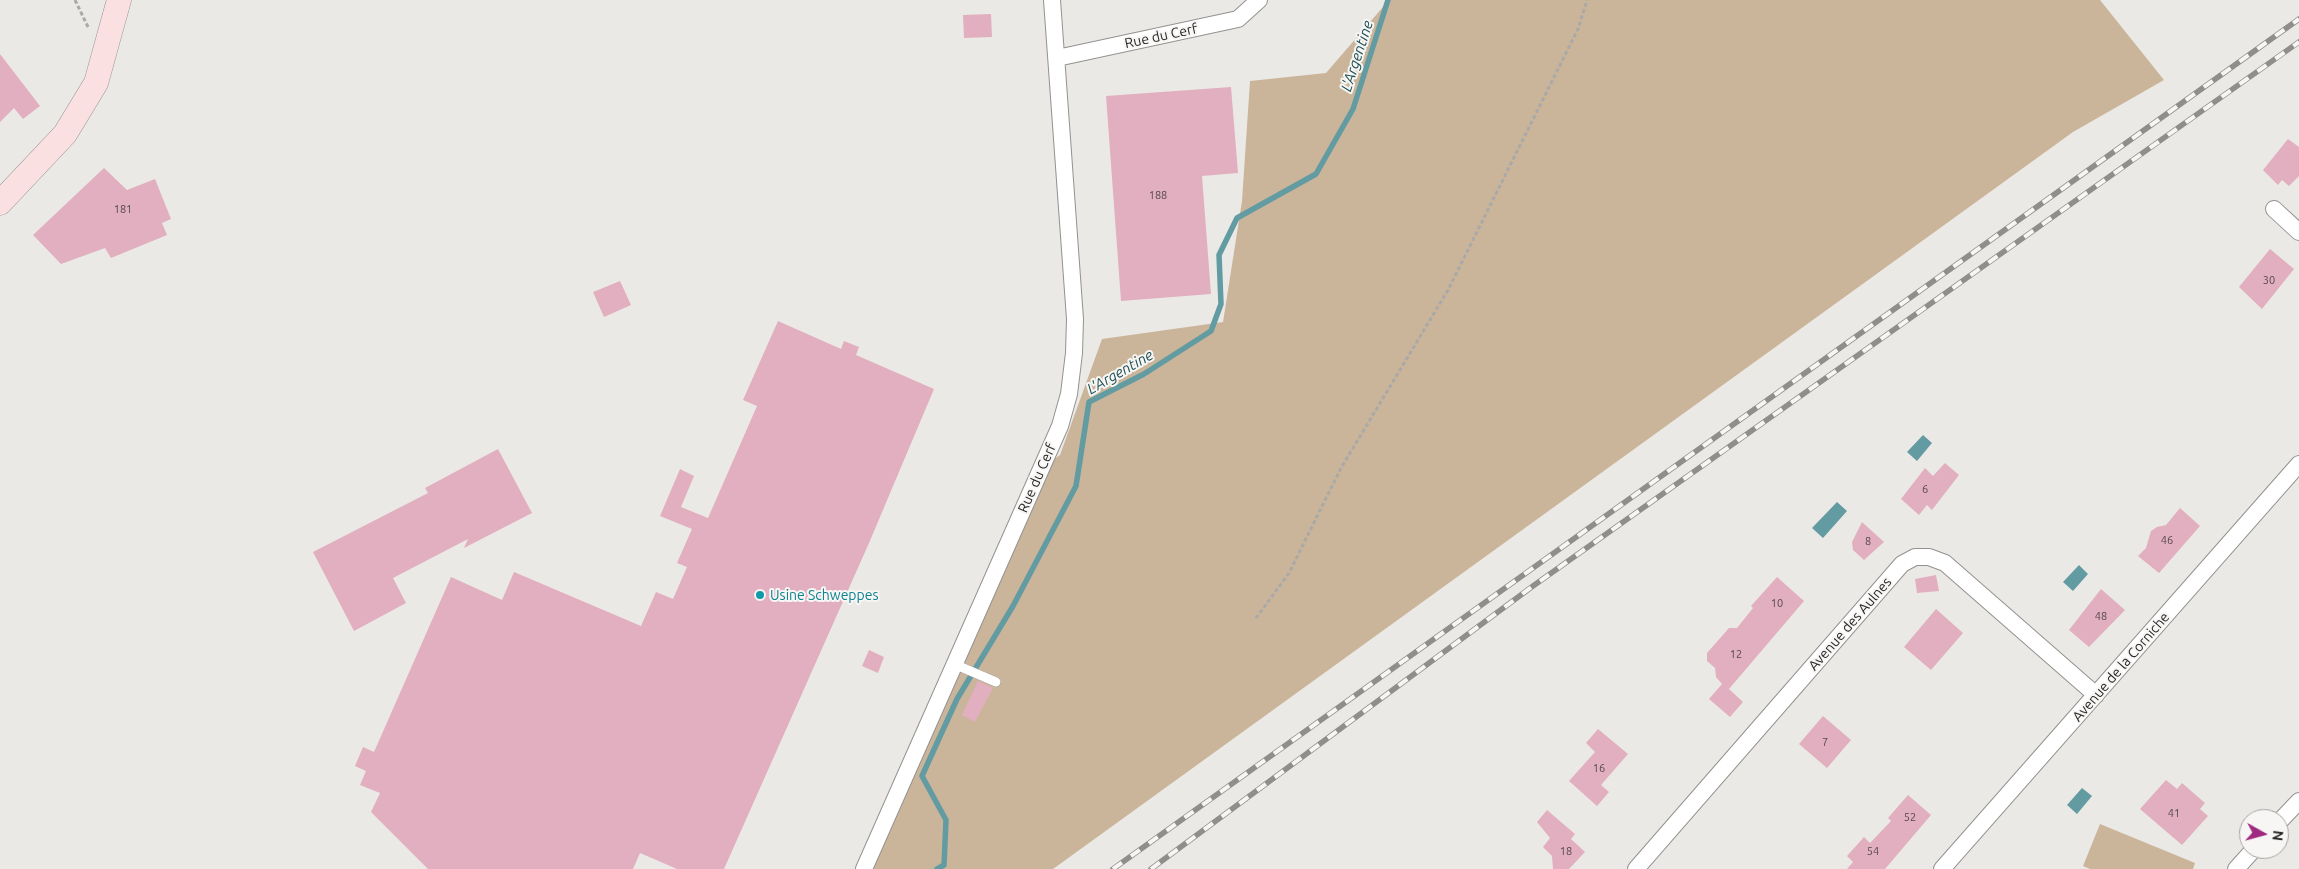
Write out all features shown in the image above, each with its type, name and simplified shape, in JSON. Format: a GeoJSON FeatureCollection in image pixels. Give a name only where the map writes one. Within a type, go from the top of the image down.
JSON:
{"type":"FeatureCollection","features":[{"type":"Feature","properties":{"kind":"main road"},"geometry":{"type":"LineString","coordinates":[[0,203],[65,134],[96,82],[119,0]]}},
{"type":"Feature","properties":{"kind":"street","name":"Rue du Cerf"},"geometry":{"type":"LineString","coordinates":[[864,869],[958,666],[1060,426],[1069,394],[1074,353],[1075,319],[1052,0]]}},
{"type":"Feature","properties":{"kind":"street","name":"Rue du Cerf"},"geometry":{"type":"LineString","coordinates":[[1057,58],[1238,19],[1259,0]]}},
{"type":"Feature","properties":{"kind":"street"},"geometry":{"type":"LineString","coordinates":[[2274,210],[2299,232]]}},
{"type":"Feature","properties":{"kind":"street","name":"Avenue de la Corniche"},"geometry":{"type":"LineString","coordinates":[[1942,869],[2299,464]]}},
{"type":"Feature","properties":{"kind":"street","name":"Avenue des Aulnes"},"geometry":{"type":"LineString","coordinates":[[1636,869],[1902,564],[1916,557],[1929,558],[1945,563],[2096,695]]}},
{"type":"Feature","properties":{"kind":"street"},"geometry":{"type":"LineString","coordinates":[[2289,812],[2299,801]]}},
{"type":"Feature","properties":{"kind":"street"},"geometry":{"type":"LineString","coordinates":[[2236,869],[2245,859]]}},
{"type":"Feature","properties":{"kind":"lane"},"geometry":{"type":"LineString","coordinates":[[958,666],[996,682]]}},
{"type":"Feature","properties":{"kind":"path"},"geometry":{"type":"LineString","coordinates":[[1256,618],[1289,573],[1341,468],[1448,290],[1578,29],[1587,0]]}},
{"type":"Feature","properties":{"kind":"shaded area"},"geometry":{"type":"Polygon","coordinates":[[[1389,0],[2100,0],[2164,80],[2073,132],[1053,869],[870,869],[1050,462],[1060,455],[1102,339],[1223,322],[1242,201],[1250,81],[1326,73],[1389,0]]]}},
{"type":"Feature","properties":{"kind":"shaded area"},"geometry":{"type":"Polygon","coordinates":[[[2100,824],[2195,863],[2193,869],[2090,869],[2083,866],[2100,824]]]}},
{"type":"Feature","properties":{"kind":"water"},"geometry":{"type":"Polygon","coordinates":[[[1923,435],[1932,443],[1917,461],[1907,452],[1923,435]]]}},
{"type":"Feature","properties":{"kind":"water"},"geometry":{"type":"Polygon","coordinates":[[[1837,502],[1847,511],[1823,538],[1812,528],[1837,502]]]}},
{"type":"Feature","properties":{"kind":"water"},"geometry":{"type":"Polygon","coordinates":[[[2079,565],[2088,574],[2073,591],[2063,582],[2079,565]]]}},
{"type":"Feature","properties":{"kind":"water"},"geometry":{"type":"Polygon","coordinates":[[[2082,788],[2092,796],[2077,814],[2067,805],[2082,788]]]}},
{"type":"Feature","properties":{"kind":"building"},"geometry":{"type":"Polygon","coordinates":[[[991,14],[992,37],[964,38],[963,15],[991,14]]]}},
{"type":"Feature","properties":{"kind":"building"},"geometry":{"type":"Polygon","coordinates":[[[0,54],[40,106],[23,119],[14,108],[0,122],[0,54]]]}},
{"type":"Feature","properties":{"kind":"building"},"geometry":{"type":"Polygon","coordinates":[[[1231,87],[1238,173],[1202,176],[1211,294],[1121,301],[1106,96],[1231,87]]]}},
{"type":"Feature","properties":{"kind":"building"},"geometry":{"type":"Polygon","coordinates":[[[2288,139],[2299,147],[2299,176],[2289,186],[2282,180],[2278,185],[2263,170],[2288,139]]]}},
{"type":"Feature","properties":{"kind":"building"},"geometry":{"type":"Polygon","coordinates":[[[104,168],[127,190],[155,179],[171,219],[162,223],[167,235],[111,258],[105,248],[61,264],[33,235],[104,168]]]}},
{"type":"Feature","properties":{"kind":"building"},"geometry":{"type":"Polygon","coordinates":[[[2270,249],[2294,269],[2262,309],[2239,287],[2270,249]]]}},
{"type":"Feature","properties":{"kind":"building"},"geometry":{"type":"Polygon","coordinates":[[[620,281],[631,305],[604,317],[593,292],[620,281]]]}},
{"type":"Feature","properties":{"kind":"building","name":"Usine Schweppes"},"geometry":{"type":"Polygon","coordinates":[[[778,321],[841,349],[844,341],[859,347],[856,355],[934,389],[869,543],[724,869],[677,869],[640,853],[633,869],[428,869],[371,812],[380,793],[360,785],[366,771],[355,766],[363,747],[374,752],[451,577],[502,600],[514,572],[641,626],[656,592],[673,599],[687,567],[677,563],[692,529],[660,516],[680,469],[694,476],[681,507],[708,518],[757,406],[743,400],[778,321]]]}},
{"type":"Feature","properties":{"kind":"building"},"geometry":{"type":"Polygon","coordinates":[[[498,449],[532,513],[464,548],[468,539],[393,578],[406,603],[354,631],[313,552],[428,493],[425,488],[498,449]]]}},
{"type":"Feature","properties":{"kind":"building"},"geometry":{"type":"Polygon","coordinates":[[[1945,463],[1959,475],[1932,510],[1927,505],[1919,515],[1901,499],[1925,468],[1933,476],[1945,463]]]}},
{"type":"Feature","properties":{"kind":"building"},"geometry":{"type":"Polygon","coordinates":[[[2180,508],[2200,526],[2159,573],[2138,556],[2146,548],[2151,531],[2166,525],[2180,508]]]}},
{"type":"Feature","properties":{"kind":"building"},"geometry":{"type":"Polygon","coordinates":[[[1862,522],[1884,542],[1864,560],[1853,550],[1852,542],[1862,522]]]}},
{"type":"Feature","properties":{"kind":"building"},"geometry":{"type":"Polygon","coordinates":[[[1936,575],[1939,591],[1917,593],[1915,579],[1936,575]]]}},
{"type":"Feature","properties":{"kind":"building"},"geometry":{"type":"Polygon","coordinates":[[[1777,577],[1804,601],[1729,689],[1743,702],[1730,717],[1709,699],[1722,684],[1716,677],[1715,668],[1707,661],[1707,653],[1729,628],[1737,628],[1753,608],[1751,606],[1777,577]]]}},
{"type":"Feature","properties":{"kind":"building"},"geometry":{"type":"Polygon","coordinates":[[[2101,589],[2125,610],[2089,647],[2069,630],[2101,589]]]}},
{"type":"Feature","properties":{"kind":"building"},"geometry":{"type":"Polygon","coordinates":[[[1936,609],[1963,633],[1931,670],[1904,647],[1936,609]]]}},
{"type":"Feature","properties":{"kind":"building"},"geometry":{"type":"Polygon","coordinates":[[[869,650],[884,657],[878,673],[862,666],[869,650]]]}},
{"type":"Feature","properties":{"kind":"building"},"geometry":{"type":"Polygon","coordinates":[[[978,681],[993,688],[975,722],[962,715],[978,681]]]}},
{"type":"Feature","properties":{"kind":"building"},"geometry":{"type":"Polygon","coordinates":[[[1823,716],[1851,740],[1827,768],[1799,744],[1823,716]]]}},
{"type":"Feature","properties":{"kind":"building"},"geometry":{"type":"Polygon","coordinates":[[[1598,729],[1628,754],[1601,785],[1609,792],[1597,806],[1569,781],[1595,752],[1586,743],[1598,729]]]}},
{"type":"Feature","properties":{"kind":"building"},"geometry":{"type":"Polygon","coordinates":[[[2166,780],[2177,789],[2182,783],[2205,803],[2200,809],[2208,816],[2182,845],[2140,809],[2166,780]]]}},
{"type":"Feature","properties":{"kind":"building"},"geometry":{"type":"Polygon","coordinates":[[[1908,795],[1931,815],[1885,869],[1847,869],[1853,862],[1847,856],[1864,837],[1870,843],[1891,821],[1888,818],[1908,795]]]}},
{"type":"Feature","properties":{"kind":"building"},"geometry":{"type":"Polygon","coordinates":[[[1547,810],[1575,834],[1571,839],[1585,852],[1569,869],[1553,869],[1552,856],[1543,847],[1550,838],[1537,822],[1547,810]]]}},
{"type":"Feature","properties":{"kind":"waterway","name":"L'Argentine"},"geometry":{"type":"LineString","coordinates":[[937,869],[944,865],[946,820],[922,776],[957,699],[1013,606],[1076,486],[1089,402],[1144,374],[1211,331],[1221,304],[1219,255],[1237,218],[1316,174],[1353,109],[1388,0]]}},
{"type":"Feature","properties":{"kind":"railway"},"geometry":{"type":"LineString","coordinates":[[1113,869],[2299,19]]}},
{"type":"Feature","properties":{"kind":"railway"},"geometry":{"type":"LineString","coordinates":[[1151,869],[1533,586],[2299,42]]}},
{"type":"Feature","properties":{"kind":"place","name":"Usine Schweppes"},"geometry":{"type":"Point","coordinates":[760,595]}}]}
